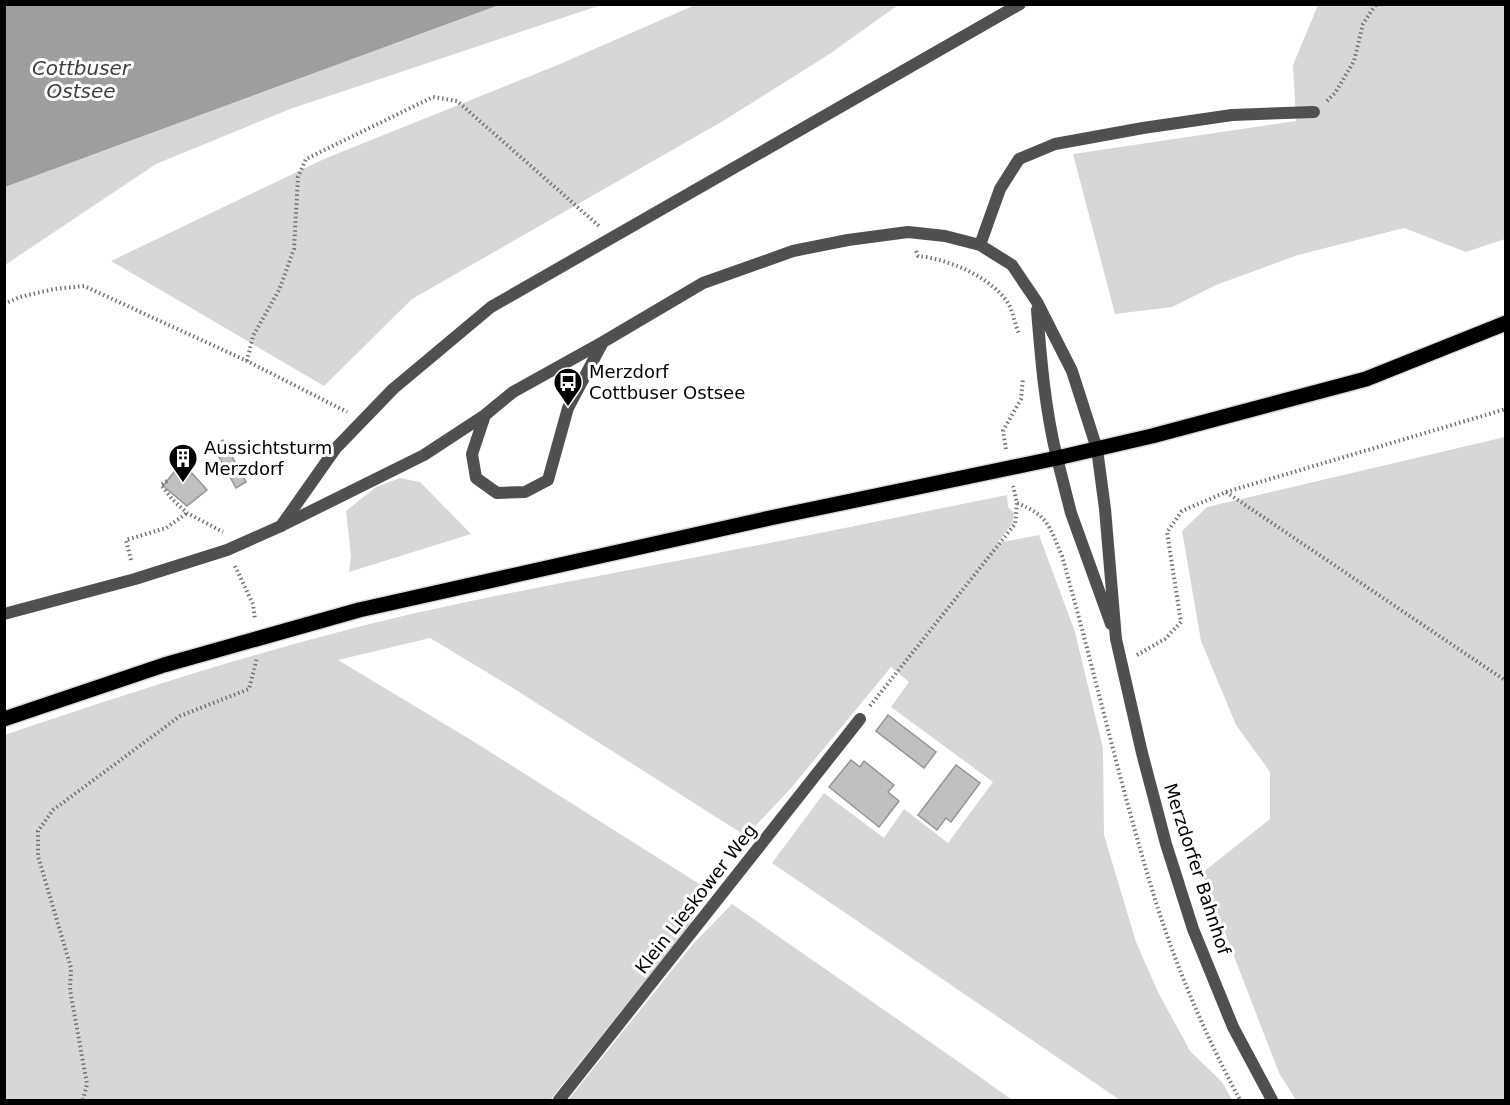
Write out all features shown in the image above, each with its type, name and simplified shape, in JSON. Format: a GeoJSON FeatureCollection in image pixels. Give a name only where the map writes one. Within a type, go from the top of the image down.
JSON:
{"type":"FeatureCollection","features":[{"type":"Feature","properties":{"kind":"main road"},"geometry":{"type":"LineString","coordinates":[[4,719],[164,664],[393,603],[770,518],[1097,449],[1366,379],[1506,323]]}},
{"type":"Feature","properties":{"kind":"street"},"geometry":{"type":"LineString","coordinates":[[281,526],[336,448],[393,389],[490,307],[961,40],[1020,4]]}},
{"type":"Feature","properties":{"kind":"street"},"geometry":{"type":"LineString","coordinates":[[980,245],[1000,189],[1019,159],[1055,144],[1232,115],[1314,112]]}},
{"type":"Feature","properties":{"kind":"street"},"geometry":{"type":"LineString","coordinates":[[4,614],[135,579],[227,550],[281,526],[424,455],[485,415],[513,392],[703,283],[793,251],[848,240],[908,232],[945,236],[980,245],[1012,265],[1037,302],[1072,371],[1097,449],[1105,509],[1116,639]]}},
{"type":"Feature","properties":{"kind":"street"},"geometry":{"type":"LineString","coordinates":[[1037,302],[1043,390],[1057,458],[1071,513],[1116,639]]}},
{"type":"Feature","properties":{"kind":"street"},"geometry":{"type":"LineString","coordinates":[[485,415],[472,454],[476,478],[497,493],[525,492],[548,480],[568,408],[603,342]]}},
{"type":"Feature","properties":{"kind":"street","name":"Merzdorfer Bahnhof"},"geometry":{"type":"LineString","coordinates":[[1116,639],[1166,844],[1193,929],[1233,1027],[1272,1101]]}},
{"type":"Feature","properties":{"kind":"street","name":"Klein Lieskower Weg"},"geometry":{"type":"LineString","coordinates":[[559,1101],[860,718]]}},
{"type":"Feature","properties":{"kind":"path"},"geometry":{"type":"LineString","coordinates":[[1314,112],[1335,93],[1354,61],[1363,24],[1376,4]]}},
{"type":"Feature","properties":{"kind":"path"},"geometry":{"type":"LineString","coordinates":[[247,361],[253,336],[279,290],[294,249],[298,177],[306,159],[433,97],[457,101],[611,237]]}},
{"type":"Feature","properties":{"kind":"path"},"geometry":{"type":"LineString","coordinates":[[908,232],[918,256],[937,258],[986,281],[1008,303],[1019,336]]}},
{"type":"Feature","properties":{"kind":"path"},"geometry":{"type":"LineString","coordinates":[[4,304],[20,297],[84,286],[247,361],[364,420]]}},
{"type":"Feature","properties":{"kind":"path"},"geometry":{"type":"LineString","coordinates":[[1010,468],[1003,431],[1021,399],[1023,371]]}},
{"type":"Feature","properties":{"kind":"path"},"geometry":{"type":"LineString","coordinates":[[1121,664],[1165,639],[1181,622],[1167,532],[1182,511],[1226,492],[1506,409]]}},
{"type":"Feature","properties":{"kind":"path"},"geometry":{"type":"LineString","coordinates":[[167,481],[161,485],[187,513],[220,530],[240,544]]}},
{"type":"Feature","properties":{"kind":"path"},"geometry":{"type":"LineString","coordinates":[[1226,492],[1506,681]]}},
{"type":"Feature","properties":{"kind":"path"},"geometry":{"type":"LineString","coordinates":[[860,718],[1015,524],[1017,503],[1036,511],[1050,526],[1062,556],[1155,899],[1183,975],[1222,1067],[1240,1101]]}},
{"type":"Feature","properties":{"kind":"path"},"geometry":{"type":"LineString","coordinates":[[135,579],[126,540],[166,528],[187,513]]}},
{"type":"Feature","properties":{"kind":"path"},"geometry":{"type":"LineString","coordinates":[[83,1101],[87,1083],[70,990],[71,968],[38,856],[38,831],[53,810],[180,716],[249,689],[258,654],[253,604],[227,550]]}},
{"type":"Feature","properties":{"kind":"shaded area"},"geometry":{"type":"Polygon","coordinates":[[[499,5],[601,5],[290,109],[156,164],[5,265],[5,187],[499,5]]]}},
{"type":"Feature","properties":{"kind":"shaded area"},"geometry":{"type":"Polygon","coordinates":[[[695,5],[898,5],[831,53],[723,121],[412,299],[324,386],[111,261],[324,159],[560,64],[695,5]]]}},
{"type":"Feature","properties":{"kind":"shaded area"},"geometry":{"type":"Polygon","coordinates":[[[1318,5],[1505,5],[1505,239],[1466,252],[1404,228],[1298,255],[1216,285],[1172,307],[1115,314],[1073,154],[1296,121],[1293,65],[1318,5]]]}},
{"type":"Feature","properties":{"kind":"shaded area"},"geometry":{"type":"Polygon","coordinates":[[[1505,437],[1505,1100],[1296,1100],[1279,1073],[1202,873],[1270,819],[1270,772],[1236,725],[1201,641],[1182,531],[1207,507],[1505,437]]]}},
{"type":"Feature","properties":{"kind":"shaded area"},"geometry":{"type":"Polygon","coordinates":[[[400,478],[420,482],[471,534],[349,572],[351,556],[346,511],[376,487],[400,478]]]}},
{"type":"Feature","properties":{"kind":"shaded area"},"geometry":{"type":"Polygon","coordinates":[[[1007,495],[1008,507],[1014,513],[1012,524],[997,543],[1039,535],[1075,632],[1103,748],[1104,835],[1136,942],[1158,992],[1190,1051],[1222,1082],[1232,1100],[1120,1100],[772,863],[824,793],[884,838],[904,809],[948,843],[993,782],[891,707],[909,682],[891,667],[792,787],[746,836],[430,638],[338,660],[471,740],[701,885],[699,905],[690,925],[550,1100],[5,1100],[5,735],[204,670],[356,627],[531,589],[1007,495]]]}},
{"type":"Feature","properties":{"kind":"shaded area"},"geometry":{"type":"Polygon","coordinates":[[[732,904],[1012,1100],[568,1100],[693,944],[732,904]]]}},
{"type":"Feature","properties":{"kind":"water","name":"Cottbuser Ostsee"},"geometry":{"type":"Polygon","coordinates":[[[5,4],[499,4],[499,5],[5,187],[5,4]]]}},
{"type":"Feature","properties":{"kind":"building"},"geometry":{"type":"Polygon","coordinates":[[[223,440],[246,482],[236,488],[213,446],[223,440]]]}},
{"type":"Feature","properties":{"kind":"building","name":"Aussichtsturm Merzdorf"},"geometry":{"type":"Polygon","coordinates":[[[182,462],[207,490],[187,506],[163,486],[182,462]]]}},
{"type":"Feature","properties":{"kind":"building"},"geometry":{"type":"Polygon","coordinates":[[[888,715],[936,752],[924,768],[876,731],[888,715]]]}},
{"type":"Feature","properties":{"kind":"building"},"geometry":{"type":"Polygon","coordinates":[[[851,760],[860,767],[864,761],[894,785],[888,792],[899,801],[879,827],[829,787],[851,760]]]}},
{"type":"Feature","properties":{"kind":"building"},"geometry":{"type":"Polygon","coordinates":[[[956,765],[980,783],[951,822],[946,818],[937,830],[918,815],[956,765]]]}},
{"type":"Feature","properties":{"kind":"place","name":"Merzdorf Cottbuser Ostsee"},"geometry":{"type":"Point","coordinates":[568,408]}},
{"type":"Feature","properties":{"kind":"place","name":"Aussichtsturm Merzdorf"},"geometry":{"type":"Point","coordinates":[183,484]}}]}
